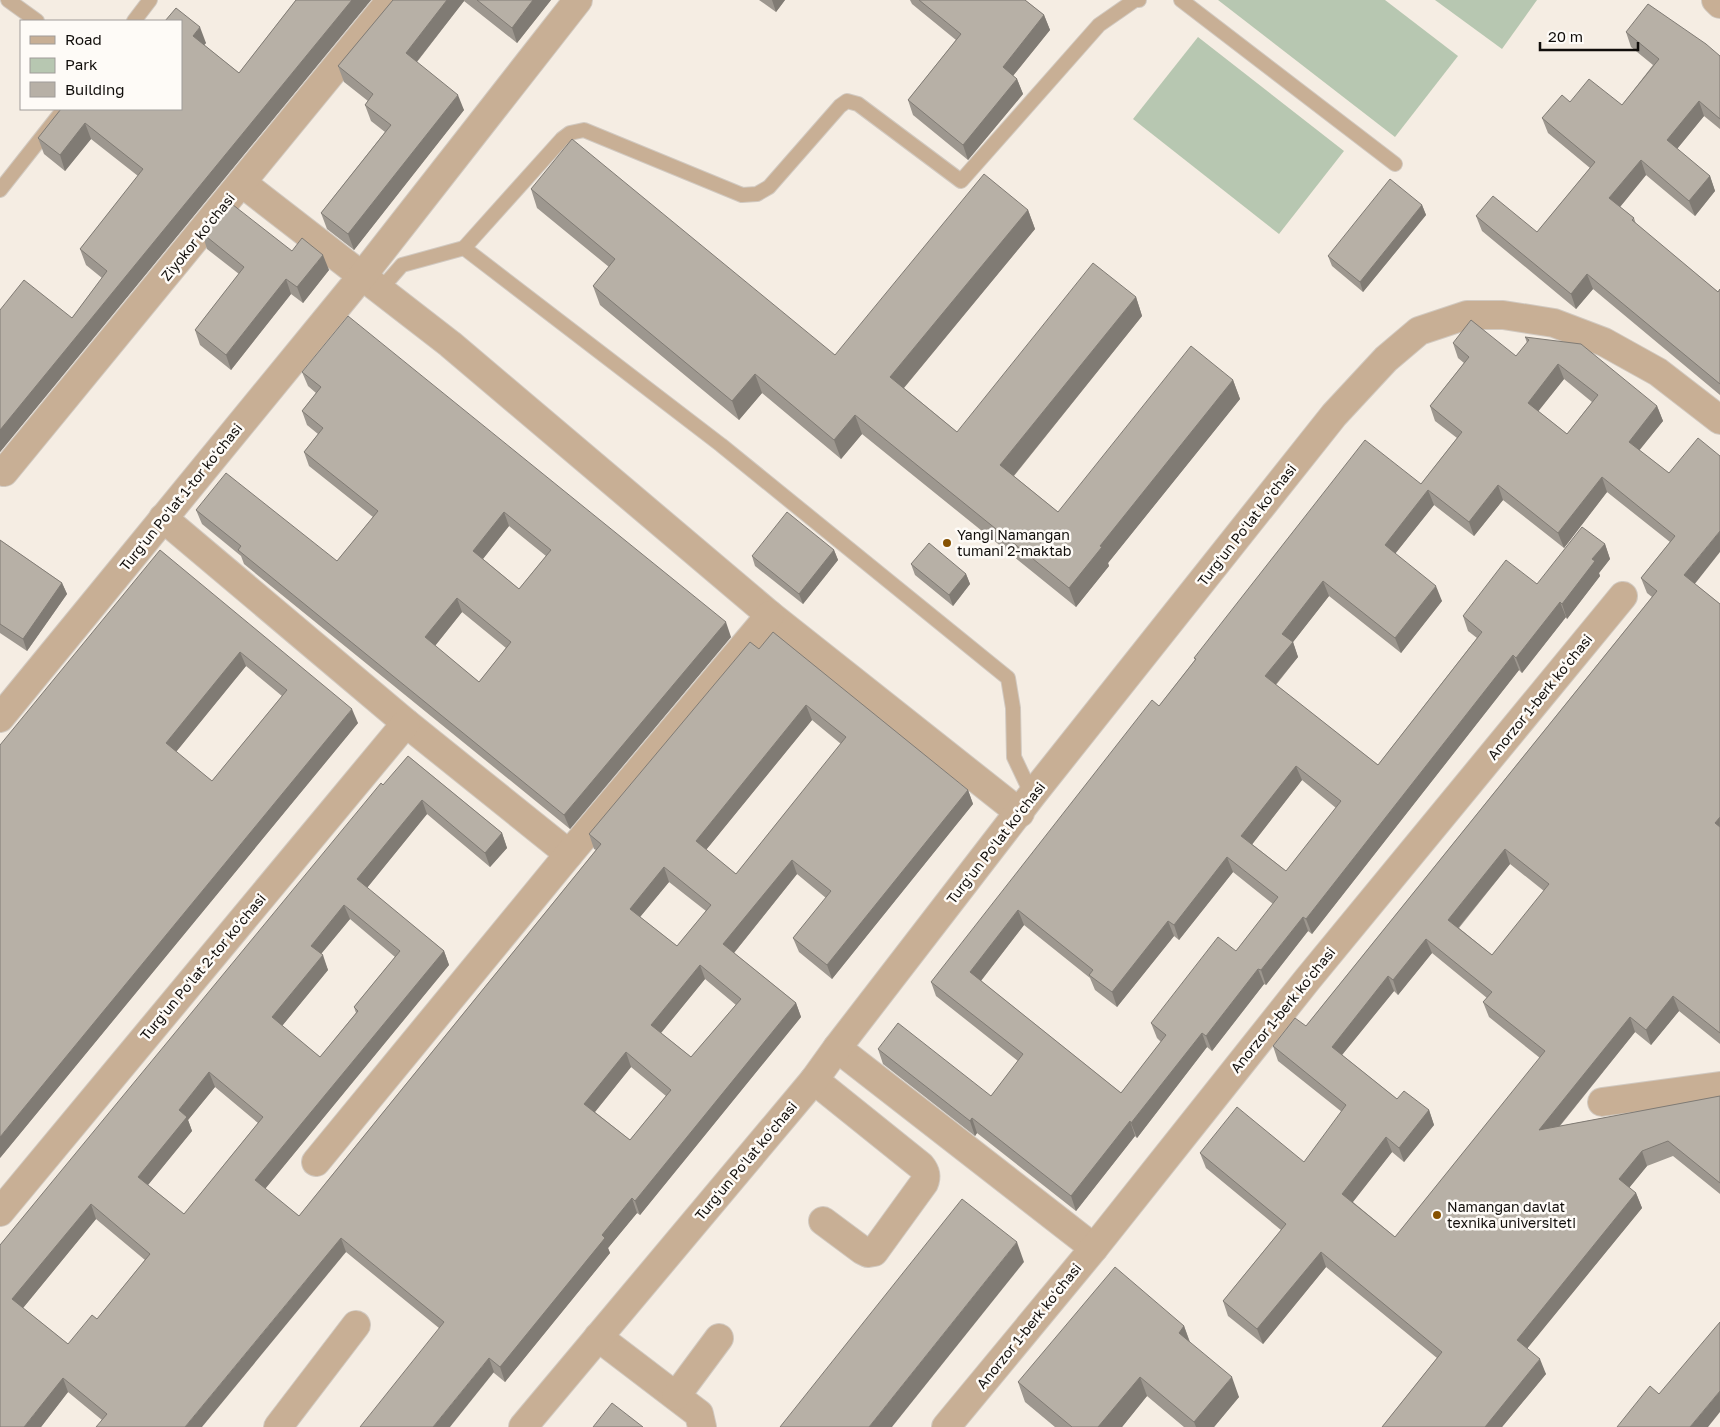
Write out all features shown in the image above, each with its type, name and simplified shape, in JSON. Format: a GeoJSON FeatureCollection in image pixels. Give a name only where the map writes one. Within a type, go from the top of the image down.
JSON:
{"type":"FeatureCollection","features":[{"type":"Feature","properties":{"kind":"street","name":"Ziyokor koʻchasi"},"geometry":{"type":"LineString","coordinates":[[4,472],[391,0]]}},
{"type":"Feature","properties":{"kind":"street","name":"Turgʻun Poʻlat 1-tor koʻchasi"},"geometry":{"type":"LineString","coordinates":[[0,718],[163,518],[371,283],[578,0]]}},
{"type":"Feature","properties":{"kind":"street"},"geometry":{"type":"LineString","coordinates":[[1716,0],[1720,4]]}},
{"type":"Feature","properties":{"kind":"street"},"geometry":{"type":"LineString","coordinates":[[242,183],[450,344],[770,615],[1026,804]]}},
{"type":"Feature","properties":{"kind":"street","name":"Turgʻun Poʻlat koʻchasi"},"geometry":{"type":"LineString","coordinates":[[523,1427],[814,1080],[1026,804],[1334,415],[1379,366],[1419,331],[1467,315],[1503,315],[1554,323],[1604,342],[1658,372],[1720,420]]}},
{"type":"Feature","properties":{"kind":"street"},"geometry":{"type":"LineString","coordinates":[[163,518],[406,722],[569,854]]}},
{"type":"Feature","properties":{"kind":"street","name":"Anorzor 1-berk koʻchasi"},"geometry":{"type":"LineString","coordinates":[[946,1427],[1094,1248],[1307,980],[1623,596]]}},
{"type":"Feature","properties":{"kind":"street"},"geometry":{"type":"LineString","coordinates":[[316,1162],[569,854],[770,615]]}},
{"type":"Feature","properties":{"kind":"street","name":"Turgʻun Poʻlat 2-tor koʻchasi"},"geometry":{"type":"LineString","coordinates":[[0,1212],[406,722]]}},
{"type":"Feature","properties":{"kind":"street"},"geometry":{"type":"LineString","coordinates":[[837,1048],[1094,1248]]}},
{"type":"Feature","properties":{"kind":"street"},"geometry":{"type":"LineString","coordinates":[[814,1080],[926,1171],[924,1183],[874,1252],[868,1253],[862,1250],[823,1221]]}},
{"type":"Feature","properties":{"kind":"street"},"geometry":{"type":"LineString","coordinates":[[1602,1102],[1720,1086]]}},
{"type":"Feature","properties":{"kind":"street"},"geometry":{"type":"LineString","coordinates":[[278,1427],[356,1325]]}},
{"type":"Feature","properties":{"kind":"street"},"geometry":{"type":"LineString","coordinates":[[598,1337],[699,1414],[702,1427]]}},
{"type":"Feature","properties":{"kind":"street"},"geometry":{"type":"LineString","coordinates":[[676,1396],[719,1338]]}},
{"type":"Feature","properties":{"kind":"lane"},"geometry":{"type":"LineString","coordinates":[[8,0],[36,20]]}},
{"type":"Feature","properties":{"kind":"lane"},"geometry":{"type":"LineString","coordinates":[[135,20],[150,0]]}},
{"type":"Feature","properties":{"kind":"lane"},"geometry":{"type":"LineString","coordinates":[[371,283],[402,265],[464,248],[562,139],[570,133],[584,130],[742,195],[757,194],[769,187],[840,106],[847,101],[858,104],[961,181],[1099,25],[1135,0],[1139,0]]}},
{"type":"Feature","properties":{"kind":"lane"},"geometry":{"type":"LineString","coordinates":[[1181,0],[1395,164]]}},
{"type":"Feature","properties":{"kind":"lane"},"geometry":{"type":"LineString","coordinates":[[0,190],[63,110]]}},
{"type":"Feature","properties":{"kind":"lane"},"geometry":{"type":"LineString","coordinates":[[464,248],[721,445],[1008,678],[1013,708],[1014,757],[1026,804]]}},
{"type":"Feature","properties":{"kind":"green space"},"geometry":{"type":"Polygon","coordinates":[[[1218,0],[1385,0],[1458,56],[1395,137],[1218,0]]]}},
{"type":"Feature","properties":{"kind":"green space"},"geometry":{"type":"Polygon","coordinates":[[[1435,0],[1537,0],[1502,49],[1435,0]]]}},
{"type":"Feature","properties":{"kind":"green space"},"geometry":{"type":"Polygon","coordinates":[[[1198,37],[1344,151],[1279,234],[1133,119],[1198,37]]]}},
{"type":"Feature","properties":{"kind":"building"},"geometry":{"type":"Polygon","coordinates":[[[296,0],[352,0],[0,430],[0,310],[24,280],[72,318],[107,271],[80,249],[143,169],[85,123],[60,155],[38,138],[60,110],[182,110],[182,20],[166,20],[176,8],[200,27],[193,36],[239,73],[296,0]]]}},
{"type":"Feature","properties":{"kind":"building"},"geometry":{"type":"Polygon","coordinates":[[[393,0],[447,0],[406,53],[458,95],[348,234],[321,213],[391,125],[365,105],[373,94],[338,66],[393,0]]]}},
{"type":"Feature","properties":{"kind":"building"},"geometry":{"type":"Polygon","coordinates":[[[477,0],[533,0],[512,28],[477,0]]]}},
{"type":"Feature","properties":{"kind":"building"},"geometry":{"type":"Polygon","coordinates":[[[919,0],[1025,0],[1044,15],[1003,67],[1017,79],[963,145],[908,100],[961,34],[919,0]]]}},
{"type":"Feature","properties":{"kind":"building"},"geometry":{"type":"Polygon","coordinates":[[[1648,4],[1706,44],[1720,56],[1720,119],[1699,101],[1667,140],[1710,176],[1689,201],[1641,160],[1609,198],[1634,218],[1632,220],[1718,292],[1720,289],[1720,384],[1587,274],[1571,294],[1476,216],[1493,196],[1537,232],[1595,162],[1542,118],[1562,95],[1570,102],[1589,79],[1622,105],[1659,59],[1626,32],[1648,4]]]}},
{"type":"Feature","properties":{"kind":"building"},"geometry":{"type":"Polygon","coordinates":[[[572,139],[835,355],[984,174],[1028,210],[890,377],[957,432],[1093,263],[1136,297],[1000,465],[1058,512],[1191,346],[1233,380],[1100,546],[1102,547],[1069,588],[855,415],[834,440],[755,374],[732,401],[593,286],[615,259],[531,189],[572,139]]]}},
{"type":"Feature","properties":{"kind":"building"},"geometry":{"type":"Polygon","coordinates":[[[1390,179],[1422,205],[1360,282],[1328,256],[1390,179]]]}},
{"type":"Feature","properties":{"kind":"building"},"geometry":{"type":"Polygon","coordinates":[[[228,201],[292,251],[302,238],[323,255],[297,287],[286,279],[226,355],[195,330],[244,267],[202,233],[228,201]]]}},
{"type":"Feature","properties":{"kind":"building"},"geometry":{"type":"Polygon","coordinates":[[[348,316],[726,622],[564,815],[238,550],[241,546],[196,510],[226,473],[337,561],[378,511],[304,452],[323,428],[302,411],[321,387],[302,372],[348,316]],[[504,512],[473,551],[519,589],[551,550],[504,512]],[[457,598],[425,637],[479,682],[511,642],[457,598]]]}},
{"type":"Feature","properties":{"kind":"building"},"geometry":{"type":"Polygon","coordinates":[[[1471,320],[1516,356],[1529,340],[1525,337],[1581,344],[1657,406],[1629,442],[1669,473],[1698,438],[1720,456],[1720,531],[1684,575],[1720,604],[1720,817],[1715,823],[1720,827],[1720,1033],[1673,996],[1646,1030],[1630,1017],[1539,1130],[1720,1096],[1720,1183],[1668,1141],[1642,1151],[1619,1179],[1636,1193],[1517,1340],[1540,1359],[1485,1427],[1382,1427],[1442,1352],[1321,1252],[1257,1329],[1223,1301],[1286,1224],[1200,1153],[1237,1107],[1304,1162],[1346,1105],[1273,1046],[1295,1018],[1306,1026],[1657,591],[1641,578],[1675,536],[1602,477],[1558,533],[1498,485],[1469,522],[1428,490],[1385,545],[1436,586],[1395,638],[1323,581],[1282,634],[1293,642],[1265,676],[1378,765],[1482,632],[1463,616],[1506,560],[1537,584],[1582,527],[1605,544],[1592,559],[1595,561],[1562,604],[1560,602],[1516,658],[1513,655],[1306,919],[1303,917],[1261,970],[1258,969],[1206,1036],[1202,1033],[1071,1196],[972,1118],[970,1121],[878,1049],[898,1023],[991,1096],[1023,1054],[931,982],[1152,700],[1159,706],[1196,659],[1194,658],[1365,440],[1421,484],[1462,432],[1430,406],[1469,357],[1453,343],[1471,320]],[[1558,364],[1528,403],[1567,434],[1598,395],[1558,364]],[[1296,766],[1241,836],[1286,871],[1341,801],[1296,766]],[[1505,849],[1448,920],[1492,955],[1549,884],[1505,849]],[[1227,857],[1174,925],[1168,921],[1112,992],[1089,975],[1093,970],[1018,910],[970,972],[1121,1093],[1166,1035],[1151,1023],[1218,937],[1236,951],[1278,897],[1227,857]],[[1426,939],[1393,980],[1388,976],[1332,1047],[1397,1099],[1404,1091],[1429,1110],[1399,1148],[1386,1137],[1342,1194],[1395,1237],[1545,1051],[1483,1002],[1492,992],[1426,939]]]}},
{"type":"Feature","properties":{"kind":"building"},"geometry":{"type":"Polygon","coordinates":[[[787,512],[834,550],[799,594],[752,556],[787,512]]]}},
{"type":"Feature","properties":{"kind":"building"},"geometry":{"type":"Polygon","coordinates":[[[0,540],[62,583],[23,639],[0,624],[0,540]]]}},
{"type":"Feature","properties":{"kind":"building"},"geometry":{"type":"Polygon","coordinates":[[[929,543],[966,574],[949,595],[911,564],[929,543]]]}},
{"type":"Feature","properties":{"kind":"building"},"geometry":{"type":"Polygon","coordinates":[[[160,550],[352,709],[0,1137],[0,745],[160,550]],[[240,652],[166,743],[212,781],[287,690],[240,652]]]}},
{"type":"Feature","properties":{"kind":"building"},"geometry":{"type":"Polygon","coordinates":[[[773,632],[968,790],[827,965],[793,938],[831,891],[792,860],[723,944],[796,1003],[635,1201],[632,1198],[602,1235],[605,1238],[500,1367],[489,1358],[433,1427],[360,1427],[444,1322],[341,1238],[185,1427],[96,1427],[107,1414],[63,1378],[24,1427],[0,1427],[0,1245],[381,783],[383,785],[408,756],[502,833],[485,853],[422,800],[357,879],[444,951],[255,1180],[299,1216],[601,844],[589,834],[750,642],[759,649],[773,632]],[[806,705],[696,841],[736,874],[846,737],[806,705]],[[664,867],[630,909],[677,946],[711,905],[664,867]],[[344,905],[311,946],[323,955],[272,1017],[320,1057],[358,1011],[354,1007],[400,951],[344,905]],[[700,965],[651,1025],[691,1057],[741,999],[700,965]],[[626,1052],[584,1104],[630,1140],[671,1090],[626,1052]],[[209,1072],[179,1110],[187,1117],[138,1177],[184,1214],[263,1117],[209,1072]],[[91,1204],[12,1299],[68,1344],[92,1315],[97,1319],[150,1254],[91,1204]]]}},
{"type":"Feature","properties":{"kind":"building"},"geometry":{"type":"Polygon","coordinates":[[[962,1199],[1017,1242],[869,1427],[780,1427],[962,1199]]]}},
{"type":"Feature","properties":{"kind":"building"},"geometry":{"type":"Polygon","coordinates":[[[1115,1267],[1184,1326],[1179,1333],[1232,1377],[1194,1422],[1140,1377],[1098,1427],[1072,1427],[1018,1382],[1115,1267]]]}},
{"type":"Feature","properties":{"kind":"building"},"geometry":{"type":"Polygon","coordinates":[[[1720,1322],[1720,1391],[1690,1427],[1617,1427],[1650,1386],[1659,1394],[1720,1322]]]}},
{"type":"Feature","properties":{"kind":"building"},"geometry":{"type":"Polygon","coordinates":[[[612,1403],[643,1427],[593,1427],[612,1403]]]}},
{"type":"Feature","properties":{"kind":"place","name":"Yangi Namangan tumani 2-maktab"},"geometry":{"type":"Point","coordinates":[947,543]}},
{"type":"Feature","properties":{"kind":"place","name":"Namangan davlat texnika universiteti"},"geometry":{"type":"Point","coordinates":[1437,1215]}}]}
